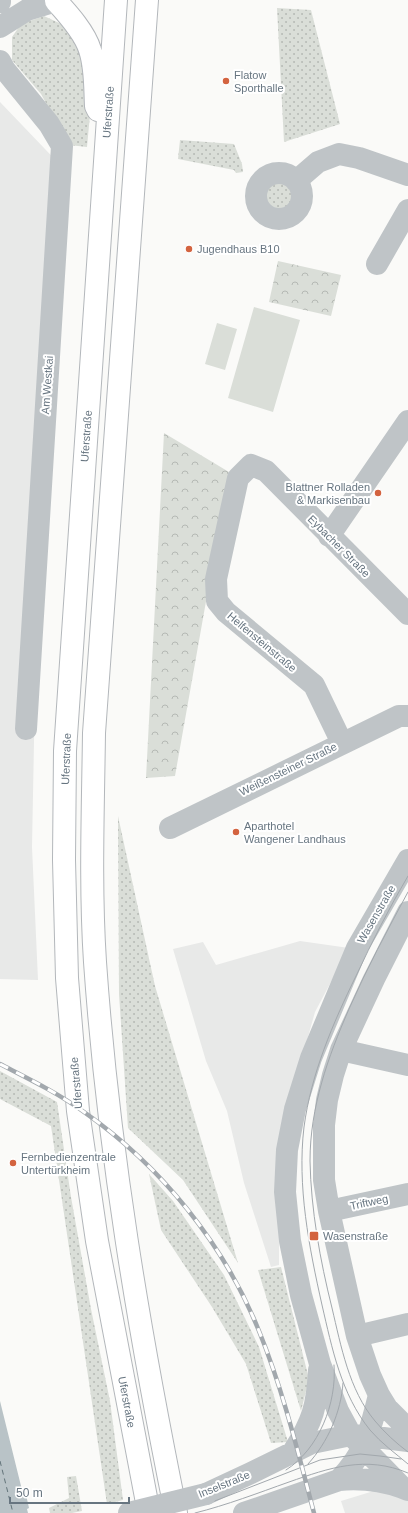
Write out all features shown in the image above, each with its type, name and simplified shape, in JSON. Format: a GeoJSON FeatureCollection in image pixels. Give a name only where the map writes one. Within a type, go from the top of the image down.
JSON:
{"type":"FeatureCollection","features":[{"type":"Feature","properties":{"kind":"highway","name":"Uferstraße"},"geometry":{"type":"LineString","coordinates":[[116,0],[65,751],[64,860],[67,962],[78,1111],[97,1241],[149,1513]]}},
{"type":"Feature","properties":{"kind":"highway"},"geometry":{"type":"LineString","coordinates":[[147,0],[94,734],[92,848],[95,960],[105,1084],[121,1205],[157,1421],[176,1513]]}},
{"type":"Feature","properties":{"kind":"highway"},"geometry":{"type":"LineString","coordinates":[[56,1],[74,21],[90,49],[94,69],[96,106],[107,126]]}},
{"type":"Feature","properties":{"kind":"street"},"geometry":{"type":"LineString","coordinates":[[0,27],[26,10],[56,1]]}},
{"type":"Feature","properties":{"kind":"street","name":"Am Westkai"},"geometry":{"type":"LineString","coordinates":[[0,61],[5,70],[49,124],[62,146],[26,729]]}},
{"type":"Feature","properties":{"kind":"street"},"geometry":{"type":"LineString","coordinates":[[296,181],[318,162],[339,154],[359,158],[408,175]]}},
{"type":"Feature","properties":{"kind":"street"},"geometry":{"type":"LineString","coordinates":[[377,264],[408,210]]}},
{"type":"Feature","properties":{"kind":"street"},"geometry":{"type":"LineString","coordinates":[[329,536],[408,421]]}},
{"type":"Feature","properties":{"kind":"street","name":"Eybacher Straße"},"geometry":{"type":"LineString","coordinates":[[251,465],[266,471],[408,614]]}},
{"type":"Feature","properties":{"kind":"street","name":"Helfensteinstraße"},"geometry":{"type":"LineString","coordinates":[[251,465],[238,478],[216,579],[217,601],[226,612],[314,685],[342,743]]}},
{"type":"Feature","properties":{"kind":"street","name":"Weißensteiner Straße"},"geometry":{"type":"LineString","coordinates":[[170,828],[399,716],[408,716]]}},
{"type":"Feature","properties":{"kind":"street","name":"Wasenstraße"},"geometry":{"type":"LineString","coordinates":[[405,1489],[338,1411],[320,1364],[301,1295],[290,1241],[286,1192],[287,1150],[295,1109],[311,1058],[356,948],[408,860]]}},
{"type":"Feature","properties":{"kind":"street"},"geometry":{"type":"LineString","coordinates":[[408,912],[374,979],[341,1050],[327,1100],[324,1125],[324,1180],[329,1211],[357,1336],[370,1375],[379,1395],[387,1408],[408,1429]]}},
{"type":"Feature","properties":{"kind":"street"},"geometry":{"type":"LineString","coordinates":[[341,1050],[408,1065]]}},
{"type":"Feature","properties":{"kind":"street","name":"Triftweg"},"geometry":{"type":"LineString","coordinates":[[329,1211],[408,1194]]}},
{"type":"Feature","properties":{"kind":"street"},"geometry":{"type":"LineString","coordinates":[[357,1336],[408,1324]]}},
{"type":"Feature","properties":{"kind":"street"},"geometry":{"type":"LineString","coordinates":[[293,1452],[305,1432],[315,1408],[320,1364]]}},
{"type":"Feature","properties":{"kind":"street"},"geometry":{"type":"LineString","coordinates":[[339,1480],[354,1464],[361,1439],[374,1420],[379,1395]]}},
{"type":"Feature","properties":{"kind":"street","name":"Inselstraße"},"geometry":{"type":"LineString","coordinates":[[128,1513],[206,1494],[312,1443],[361,1439],[408,1441]]}},
{"type":"Feature","properties":{"kind":"street"},"geometry":{"type":"LineString","coordinates":[[244,1513],[339,1480],[355,1479],[378,1481],[405,1489]]}},
{"type":"Feature","properties":{"kind":"shaded area"},"geometry":{"type":"Polygon","coordinates":[[[0,102],[67,172],[35,690],[32,847],[38,980],[0,979],[0,102]]]}},
{"type":"Feature","properties":{"kind":"shaded area"},"geometry":{"type":"Polygon","coordinates":[[[300,941],[349,948],[315,1012],[285,1118],[279,1196],[279,1265],[271,1267],[244,1183],[227,1111],[206,1061],[173,949],[203,942],[216,965],[300,941]]]}},
{"type":"Feature","properties":{"kind":"shaded area"},"geometry":{"type":"Polygon","coordinates":[[[0,1401],[22,1490],[25,1490],[29,1508],[27,1509],[28,1513],[0,1513],[0,1401]]]}},
{"type":"Feature","properties":{"kind":"shaded area"},"geometry":{"type":"Polygon","coordinates":[[[377,1490],[408,1500],[408,1513],[345,1513],[341,1501],[377,1490]]]}},
{"type":"Feature","properties":{"kind":"green space"},"geometry":{"type":"Polygon","coordinates":[[[277,8],[311,10],[340,124],[284,142],[277,8]]]}},
{"type":"Feature","properties":{"kind":"green space"},"geometry":{"type":"Polygon","coordinates":[[[44,16],[70,28],[87,62],[91,104],[87,147],[69,145],[41,94],[12,60],[12,37],[21,24],[44,16]]]}},
{"type":"Feature","properties":{"kind":"green space"},"geometry":{"type":"Polygon","coordinates":[[[180,140],[234,144],[242,164],[243,172],[236,173],[234,170],[178,159],[180,140]]]}},
{"type":"Feature","properties":{"kind":"green space"},"geometry":{"type":"Polygon","coordinates":[[[279,180],[289,185],[294,195],[289,205],[279,210],[269,205],[264,195],[269,185],[279,180]]]}},
{"type":"Feature","properties":{"kind":"green space"},"geometry":{"type":"Polygon","coordinates":[[[278,261],[341,275],[331,316],[269,302],[278,261]]]}},
{"type":"Feature","properties":{"kind":"green space"},"geometry":{"type":"Polygon","coordinates":[[[254,307],[300,320],[273,412],[228,398],[254,307]]]}},
{"type":"Feature","properties":{"kind":"green space"},"geometry":{"type":"Polygon","coordinates":[[[217,323],[237,329],[225,370],[205,364],[217,323]]]}},
{"type":"Feature","properties":{"kind":"green space"},"geometry":{"type":"Polygon","coordinates":[[[164,433],[229,472],[175,776],[146,778],[164,433]]]}},
{"type":"Feature","properties":{"kind":"green space"},"geometry":{"type":"Polygon","coordinates":[[[118,816],[155,986],[238,1263],[183,1180],[128,1128],[119,994],[118,816]]]}},
{"type":"Feature","properties":{"kind":"green space"},"geometry":{"type":"Polygon","coordinates":[[[0,1071],[57,1102],[71,1197],[91,1309],[110,1401],[123,1500],[107,1504],[51,1126],[0,1099],[0,1071]]]}},
{"type":"Feature","properties":{"kind":"green space"},"geometry":{"type":"Polygon","coordinates":[[[149,1174],[173,1201],[224,1275],[259,1347],[288,1442],[271,1443],[246,1364],[212,1307],[161,1230],[149,1174]]]}},
{"type":"Feature","properties":{"kind":"green space"},"geometry":{"type":"Polygon","coordinates":[[[281,1267],[309,1379],[301,1411],[258,1270],[281,1267]]]}},
{"type":"Feature","properties":{"kind":"green space"},"geometry":{"type":"Polygon","coordinates":[[[76,1476],[82,1511],[72,1513],[50,1513],[49,1508],[69,1498],[67,1477],[76,1476]]]}},
{"type":"Feature","properties":{"kind":"ferry route"},"geometry":{"type":"LineString","coordinates":[[0,1461],[13,1513]]}},
{"type":"Feature","properties":{"kind":"tram line"},"geometry":{"type":"LineString","coordinates":[[408,876],[387,913],[331,1030],[317,1068],[307,1107],[302,1149],[303,1194],[309,1239],[322,1305],[339,1370],[352,1401],[370,1430],[383,1444],[408,1464]]}},
{"type":"Feature","properties":{"kind":"tram line"},"geometry":{"type":"LineString","coordinates":[[408,892],[363,979],[327,1064],[313,1121],[310,1161],[312,1198],[320,1253],[339,1337],[352,1382],[366,1409],[375,1421],[408,1452]]}},
{"type":"Feature","properties":{"kind":"tram line"},"geometry":{"type":"LineString","coordinates":[[286,1470],[298,1461],[308,1450],[324,1424],[332,1394],[334,1365]]}},
{"type":"Feature","properties":{"kind":"tram line"},"geometry":{"type":"LineString","coordinates":[[308,1464],[322,1446],[332,1426],[340,1405],[343,1383]]}},
{"type":"Feature","properties":{"kind":"tram line"},"geometry":{"type":"LineString","coordinates":[[168,1513],[207,1504],[320,1460],[360,1454],[401,1459]]}},
{"type":"Feature","properties":{"kind":"tram line"},"geometry":{"type":"LineString","coordinates":[[195,1513],[231,1503],[333,1468],[362,1464],[377,1465],[408,1473]]}},
{"type":"Feature","properties":{"kind":"railway"},"geometry":{"type":"LineString","coordinates":[[0,1064],[43,1086],[84,1112],[112,1133],[164,1182],[209,1238],[245,1299],[268,1353],[290,1421],[314,1513]]}},
{"type":"Feature","properties":{"kind":"place","name":"Flatow Sporthalle"},"geometry":{"type":"Point","coordinates":[226,81]}},
{"type":"Feature","properties":{"kind":"place","name":"Jugendhaus B10"},"geometry":{"type":"Point","coordinates":[189,249]}},
{"type":"Feature","properties":{"kind":"place","name":"Blattner Rolladen & Markisenbau"},"geometry":{"type":"Point","coordinates":[378,493]}},
{"type":"Feature","properties":{"kind":"place","name":"Aparthotel Wangener Landhaus"},"geometry":{"type":"Point","coordinates":[236,832]}},
{"type":"Feature","properties":{"kind":"place","name":"Fernbedienzentrale Untertürkheim"},"geometry":{"type":"Point","coordinates":[13,1163]}},
{"type":"Feature","properties":{"kind":"place","name":"Wasenstraße"},"geometry":{"type":"Point","coordinates":[314,1236]}}]}
